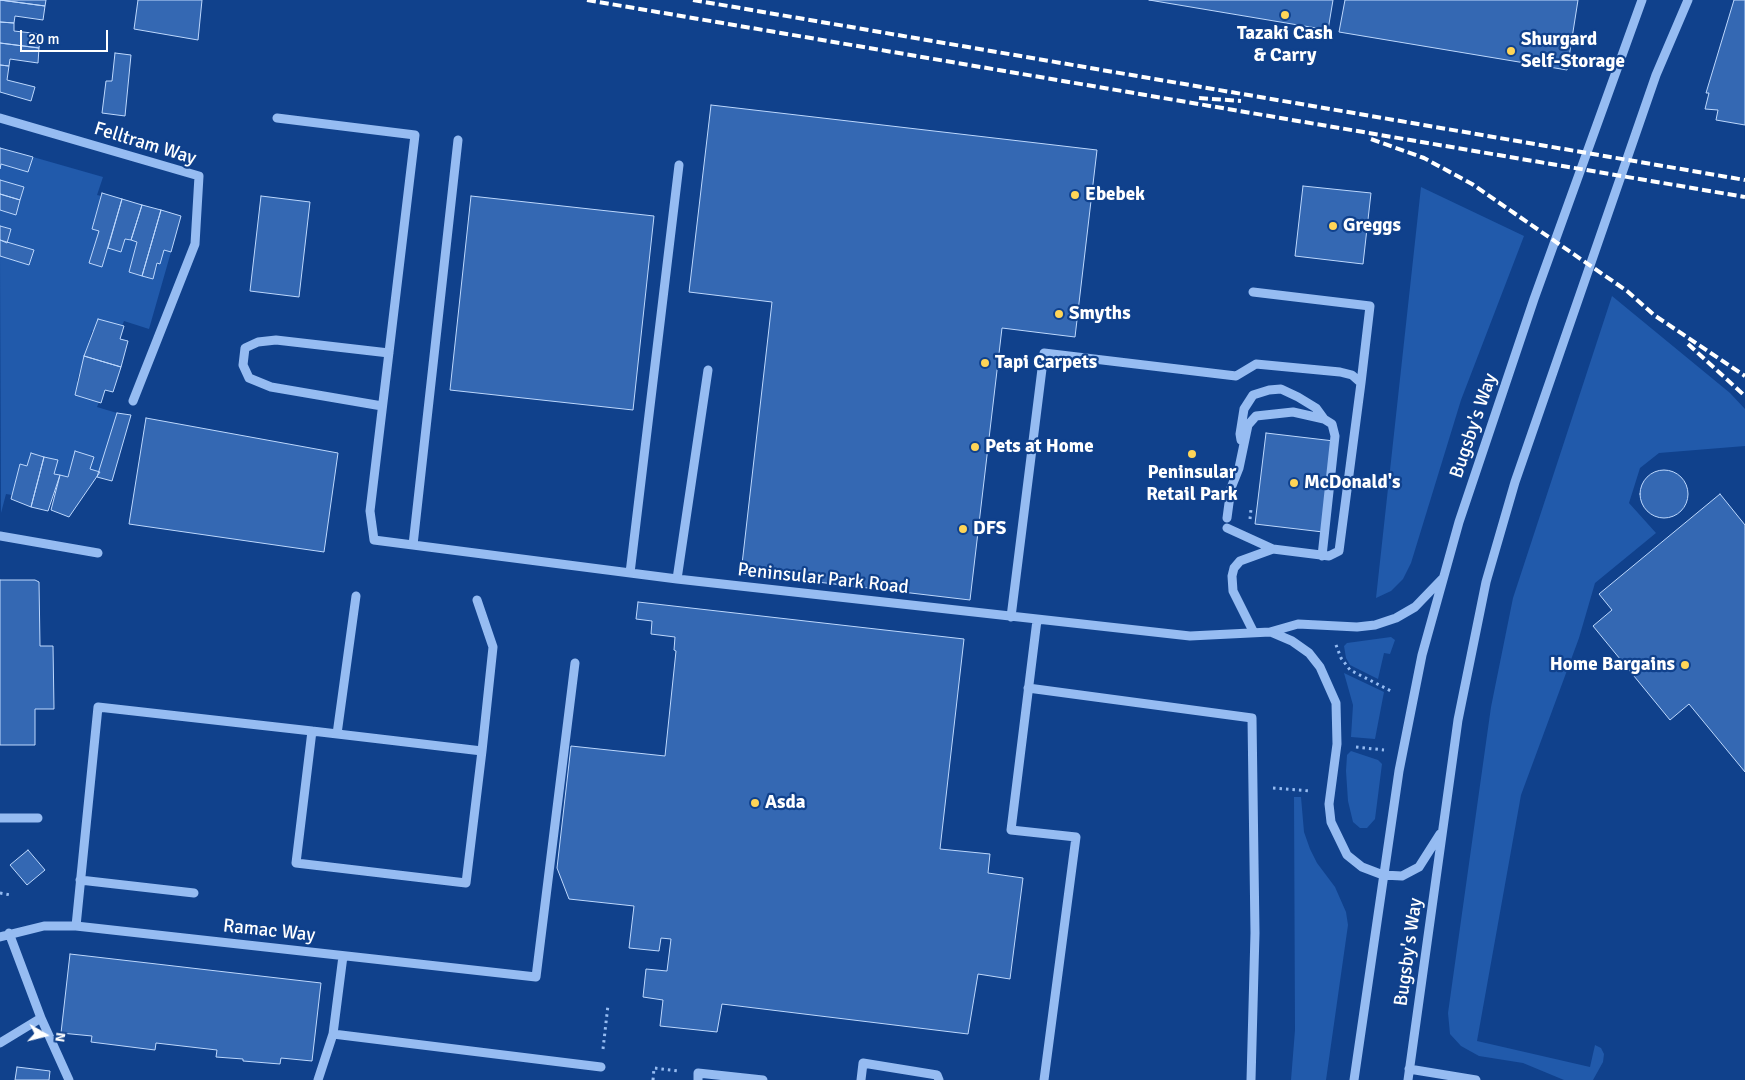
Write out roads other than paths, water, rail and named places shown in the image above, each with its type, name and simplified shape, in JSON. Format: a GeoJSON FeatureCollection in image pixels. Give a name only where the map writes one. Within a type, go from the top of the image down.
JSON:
{"type":"FeatureCollection","features":[{"type":"Feature","properties":{"kind":"street","name":"Bugsby's Way"},"geometry":{"type":"LineString","coordinates":[[1354,1080],[1383,875],[1411,707],[1422,655],[1442,579],[1534,299],[1642,0]]}},
{"type":"Feature","properties":{"kind":"street","name":"Bugsby's Way"},"geometry":{"type":"LineString","coordinates":[[1408,1080],[1461,702],[1476,626],[1499,532],[1656,75],[1688,0]]}},
{"type":"Feature","properties":{"kind":"street","name":"Felltram Way"},"geometry":{"type":"LineString","coordinates":[[0,118],[199,176],[195,244],[133,401]]}},
{"type":"Feature","properties":{"kind":"street"},"geometry":{"type":"LineString","coordinates":[[278,118],[415,135],[382,406],[271,387],[249,378],[243,365],[245,348],[258,342],[267,341],[388,353]]}},
{"type":"Feature","properties":{"kind":"street"},"geometry":{"type":"LineString","coordinates":[[413,545],[458,140]]}},
{"type":"Feature","properties":{"kind":"street"},"geometry":{"type":"LineString","coordinates":[[630,573],[679,165]]}},
{"type":"Feature","properties":{"kind":"street"},"geometry":{"type":"LineString","coordinates":[[1227,528],[1273,549],[1322,556],[1335,554],[1341,546],[1370,306],[1254,292]]}},
{"type":"Feature","properties":{"kind":"street"},"geometry":{"type":"LineString","coordinates":[[1011,617],[1044,353],[1236,376],[1256,364],[1340,372],[1352,375],[1361,383]]}},
{"type":"Feature","properties":{"kind":"street"},"geometry":{"type":"LineString","coordinates":[[677,579],[708,370]]}},
{"type":"Feature","properties":{"kind":"street"},"geometry":{"type":"LineString","coordinates":[[1243,447],[1240,434],[1244,409],[1253,395],[1281,389],[1316,408],[1324,419]]}},
{"type":"Feature","properties":{"kind":"street","name":"Peninsular Park Road"},"geometry":{"type":"LineString","coordinates":[[382,406],[370,512],[374,540],[677,579],[1190,636],[1270,632],[1298,624],[1356,627],[1396,618],[1415,607],[1442,579]]}},
{"type":"Feature","properties":{"kind":"street"},"geometry":{"type":"LineString","coordinates":[[1227,518],[1231,488],[1239,468],[1248,425],[1256,416],[1294,412],[1324,419],[1332,424],[1336,436],[1322,556]]}},
{"type":"Feature","properties":{"kind":"street"},"geometry":{"type":"LineString","coordinates":[[0,536],[98,553]]}},
{"type":"Feature","properties":{"kind":"street"},"geometry":{"type":"LineString","coordinates":[[1254,633],[1233,592],[1232,576],[1234,568],[1240,561],[1273,549]]}},
{"type":"Feature","properties":{"kind":"street"},"geometry":{"type":"LineString","coordinates":[[338,734],[356,596]]}},
{"type":"Feature","properties":{"kind":"street"},"geometry":{"type":"LineString","coordinates":[[312,731],[296,863],[466,883],[493,647],[477,600]]}},
{"type":"Feature","properties":{"kind":"street"},"geometry":{"type":"LineString","coordinates":[[1037,620],[1011,830],[1076,837],[1044,1080]]}},
{"type":"Feature","properties":{"kind":"street","name":"Peninsular Park Road"},"geometry":{"type":"LineString","coordinates":[[1270,632],[1292,641],[1310,653],[1328,683],[1336,703],[1338,725],[1329,804],[1331,822],[1347,855],[1362,866],[1383,875]]}},
{"type":"Feature","properties":{"kind":"street","name":"Ramac Way"},"geometry":{"type":"LineString","coordinates":[[4,935],[44,926],[76,926],[536,977],[575,662]]}},
{"type":"Feature","properties":{"kind":"street"},"geometry":{"type":"LineString","coordinates":[[1028,688],[1252,718],[1254,787],[1254,1022],[1251,1080]]}},
{"type":"Feature","properties":{"kind":"street"},"geometry":{"type":"LineString","coordinates":[[76,926],[98,707],[482,751]]}},
{"type":"Feature","properties":{"kind":"street"},"geometry":{"type":"LineString","coordinates":[[0,818],[38,818]]}},
{"type":"Feature","properties":{"kind":"street","name":"Bugsby's Way"},"geometry":{"type":"LineString","coordinates":[[1383,875],[1402,876],[1420,867],[1443,828]]}},
{"type":"Feature","properties":{"kind":"street"},"geometry":{"type":"LineString","coordinates":[[80,880],[194,894]]}},
{"type":"Feature","properties":{"kind":"street"},"geometry":{"type":"LineString","coordinates":[[4,935],[69,1080]]}},
{"type":"Feature","properties":{"kind":"street"},"geometry":{"type":"LineString","coordinates":[[318,1080],[333,1034],[343,956]]}},
{"type":"Feature","properties":{"kind":"street"},"geometry":{"type":"LineString","coordinates":[[0,1043],[41,1018]]}},
{"type":"Feature","properties":{"kind":"street"},"geometry":{"type":"LineString","coordinates":[[333,1034],[601,1067]]}},
{"type":"Feature","properties":{"kind":"street"},"geometry":{"type":"LineString","coordinates":[[861,1080],[863,1063],[937,1075],[939,1080]]}},
{"type":"Feature","properties":{"kind":"street"},"geometry":{"type":"LineString","coordinates":[[1409,1069],[1476,1080]]}},
{"type":"Feature","properties":{"kind":"street"},"geometry":{"type":"LineString","coordinates":[[698,1077],[763,1080]]}},
{"type":"Feature","properties":{"kind":"railway"},"geometry":{"type":"LineString","coordinates":[[587,0],[1745,197]]}},
{"type":"Feature","properties":{"kind":"railway"},"geometry":{"type":"LineString","coordinates":[[693,0],[1745,180]]}},
{"type":"Feature","properties":{"kind":"railway"},"geometry":{"type":"LineString","coordinates":[[1199,98],[1241,101]]}},
{"type":"Feature","properties":{"kind":"railway"},"geometry":{"type":"LineString","coordinates":[[1371,139],[1424,158],[1472,184],[1627,291],[1654,315],[1745,376]]}},
{"type":"Feature","properties":{"kind":"railway"},"geometry":{"type":"LineString","coordinates":[[1688,344],[1745,396]]}},
{"type":"Feature","properties":{"kind":"place","name":"Tazaki Cash & Carry"},"geometry":{"type":"Point","coordinates":[1285,15]}},
{"type":"Feature","properties":{"kind":"place","name":"Shurgard Self-Storage"},"geometry":{"type":"Point","coordinates":[1511,51]}},
{"type":"Feature","properties":{"kind":"place","name":"Ebebek"},"geometry":{"type":"Point","coordinates":[1075,195]}},
{"type":"Feature","properties":{"kind":"place","name":"Greggs"},"geometry":{"type":"Point","coordinates":[1333,226]}},
{"type":"Feature","properties":{"kind":"place","name":"Smyths"},"geometry":{"type":"Point","coordinates":[1059,314]}},
{"type":"Feature","properties":{"kind":"place","name":"Tapi Carpets"},"geometry":{"type":"Point","coordinates":[985,363]}},
{"type":"Feature","properties":{"kind":"place","name":"Pets at Home"},"geometry":{"type":"Point","coordinates":[975,447]}},
{"type":"Feature","properties":{"kind":"place","name":"Peninsular Retail Park"},"geometry":{"type":"Point","coordinates":[1192,454]}},
{"type":"Feature","properties":{"kind":"place","name":"McDonald's"},"geometry":{"type":"Point","coordinates":[1294,483]}},
{"type":"Feature","properties":{"kind":"place","name":"DFS"},"geometry":{"type":"Point","coordinates":[963,529]}},
{"type":"Feature","properties":{"kind":"place","name":"Home Bargains"},"geometry":{"type":"Point","coordinates":[1685,665]}},
{"type":"Feature","properties":{"kind":"place","name":"Asda"},"geometry":{"type":"Point","coordinates":[755,803]}}]}
